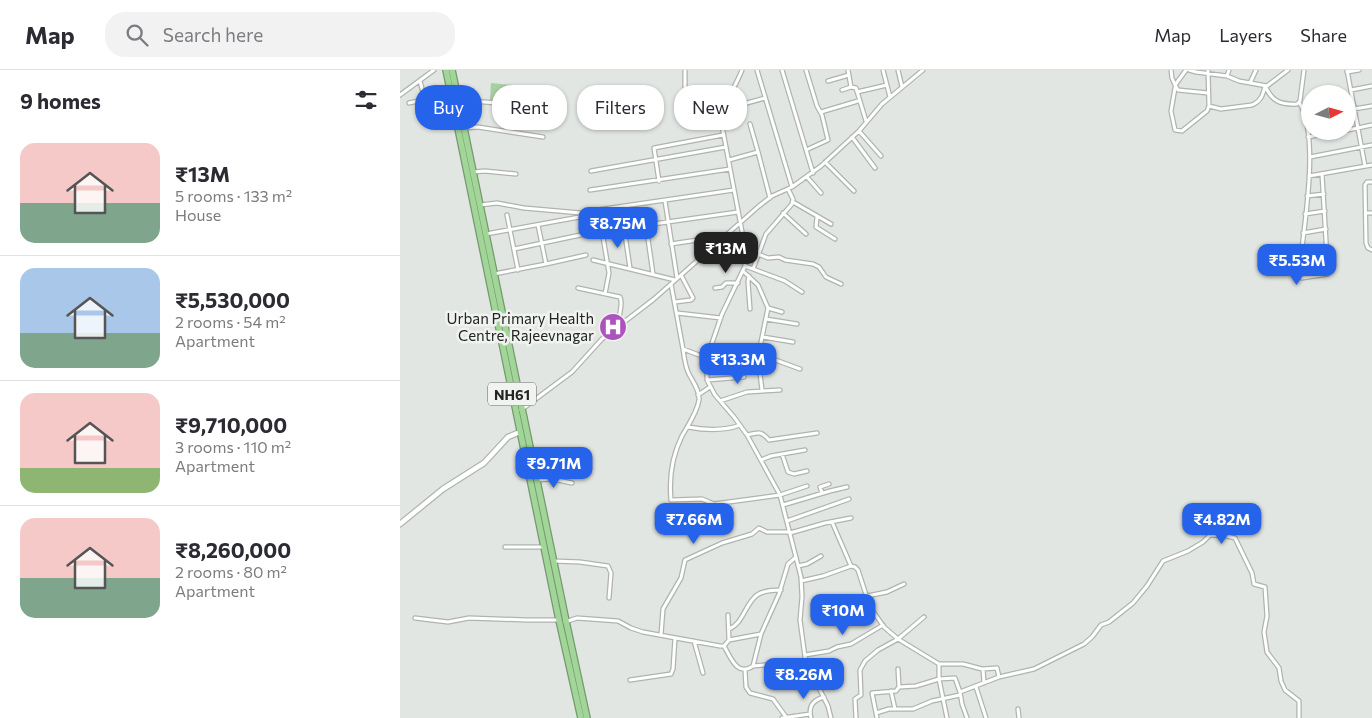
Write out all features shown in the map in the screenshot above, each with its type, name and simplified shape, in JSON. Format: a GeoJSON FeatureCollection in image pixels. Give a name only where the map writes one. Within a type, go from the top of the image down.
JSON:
{"type":"FeatureCollection","features":[{"type":"Feature","properties":{"kind":"highway","name":"NH61"},"geometry":{"type":"LineString","coordinates":[[446,70],[449,85]]}},
{"type":"Feature","properties":{"kind":"highway","name":"NH61"},"geometry":{"type":"LineString","coordinates":[[452,70],[455,85]]}},
{"type":"Feature","properties":{"kind":"highway","name":"NH61"},"geometry":{"type":"LineString","coordinates":[[459,130],[519,411],[537,480],[553,561],[561,621],[587,718]]}},
{"type":"Feature","properties":{"kind":"highway","name":"NH61"},"geometry":{"type":"LineString","coordinates":[[464,130],[494,274],[519,411],[520,432],[581,718]]}},
{"type":"Feature","properties":{"kind":"street"},"geometry":{"type":"LineString","coordinates":[[400,95],[434,70]]}},
{"type":"Feature","properties":{"kind":"street"},"geometry":{"type":"LineString","coordinates":[[685,70],[685,85]]}},
{"type":"Feature","properties":{"kind":"street"},"geometry":{"type":"LineString","coordinates":[[734,85],[742,70]]}},
{"type":"Feature","properties":{"kind":"street"},"geometry":{"type":"LineString","coordinates":[[757,70],[793,202],[831,224]]}},
{"type":"Feature","properties":{"kind":"street"},"geometry":{"type":"LineString","coordinates":[[782,70],[813,173]]}},
{"type":"Feature","properties":{"kind":"street"},"geometry":{"type":"LineString","coordinates":[[806,70],[817,106],[821,112],[828,140],[806,150]]}},
{"type":"Feature","properties":{"kind":"street"},"geometry":{"type":"LineString","coordinates":[[848,70],[851,87]]}},
{"type":"Feature","properties":{"kind":"street"},"geometry":{"type":"LineString","coordinates":[[883,70],[890,97]]}},
{"type":"Feature","properties":{"kind":"street"},"geometry":{"type":"LineString","coordinates":[[898,70],[902,87]]}},
{"type":"Feature","properties":{"kind":"street"},"geometry":{"type":"LineString","coordinates":[[519,411],[572,372],[602,339],[676,280],[740,222],[770,198],[813,173],[859,131],[890,97],[911,82],[923,70]]}},
{"type":"Feature","properties":{"kind":"street"},"geometry":{"type":"LineString","coordinates":[[1171,70],[1172,78],[1178,90],[1192,93],[1208,93]]}},
{"type":"Feature","properties":{"kind":"street"},"geometry":{"type":"LineString","coordinates":[[1208,72],[1209,106],[1207,111],[1186,129],[1175,131],[1171,109],[1175,86],[1187,70],[1208,72],[1227,76],[1238,81],[1265,86],[1288,70]]}},
{"type":"Feature","properties":{"kind":"street"},"geometry":{"type":"LineString","coordinates":[[1227,76],[1229,70]]}},
{"type":"Feature","properties":{"kind":"street"},"geometry":{"type":"LineString","coordinates":[[1250,82],[1256,70]]}},
{"type":"Feature","properties":{"kind":"street"},"geometry":{"type":"LineString","coordinates":[[1301,105],[1299,102],[1304,70]]}},
{"type":"Feature","properties":{"kind":"street"},"geometry":{"type":"LineString","coordinates":[[1349,85],[1347,71],[1359,70]]}},
{"type":"Feature","properties":{"kind":"street"},"geometry":{"type":"LineString","coordinates":[[828,81],[849,75]]}},
{"type":"Feature","properties":{"kind":"street"},"geometry":{"type":"LineString","coordinates":[[420,81],[421,85]]}},
{"type":"Feature","properties":{"kind":"street"},"geometry":{"type":"LineString","coordinates":[[857,92],[887,85]]}},
{"type":"Feature","properties":{"kind":"street"},"geometry":{"type":"LineString","coordinates":[[1209,106],[1221,109],[1252,105],[1262,96],[1265,86]]}},
{"type":"Feature","properties":{"kind":"street"},"geometry":{"type":"LineString","coordinates":[[1265,86],[1269,95],[1276,102],[1294,104],[1299,102]]}},
{"type":"Feature","properties":{"kind":"street"},"geometry":{"type":"LineString","coordinates":[[1356,89],[1372,86]]}},
{"type":"Feature","properties":{"kind":"street"},"geometry":{"type":"LineString","coordinates":[[842,90],[851,87],[855,88],[866,122]]}},
{"type":"Feature","properties":{"kind":"street"},"geometry":{"type":"LineString","coordinates":[[747,103],[765,98]]}},
{"type":"Feature","properties":{"kind":"street"},"geometry":{"type":"LineString","coordinates":[[821,112],[858,101]]}},
{"type":"Feature","properties":{"kind":"street"},"geometry":{"type":"LineString","coordinates":[[409,103],[415,102]]}},
{"type":"Feature","properties":{"kind":"street"},"geometry":{"type":"LineString","coordinates":[[1356,109],[1372,106]]}},
{"type":"Feature","properties":{"kind":"street"},"geometry":{"type":"LineString","coordinates":[[1356,118],[1365,166]]}},
{"type":"Feature","properties":{"kind":"street"},"geometry":{"type":"LineString","coordinates":[[750,124],[770,198]]}},
{"type":"Feature","properties":{"kind":"street"},"geometry":{"type":"LineString","coordinates":[[1358,128],[1372,126]]}},
{"type":"Feature","properties":{"kind":"street"},"geometry":{"type":"LineString","coordinates":[[482,128],[543,137]]}},
{"type":"Feature","properties":{"kind":"street"},"geometry":{"type":"LineString","coordinates":[[723,130],[744,242],[745,266],[744,272],[721,318],[707,359],[707,380],[720,401],[747,435],[780,494],[801,581],[800,620],[806,661],[824,698],[831,718]]}},
{"type":"Feature","properties":{"kind":"street"},"geometry":{"type":"LineString","coordinates":[[859,131],[881,156]]}},
{"type":"Feature","properties":{"kind":"street"},"geometry":{"type":"LineString","coordinates":[[659,181],[654,147],[723,135]]}},
{"type":"Feature","properties":{"kind":"street"},"geometry":{"type":"LineString","coordinates":[[852,137],[875,168]]}},
{"type":"Feature","properties":{"kind":"street"},"geometry":{"type":"LineString","coordinates":[[1308,140],[1310,157],[1299,276],[1302,278],[1325,276],[1328,274],[1322,174]]}},
{"type":"Feature","properties":{"kind":"street"},"geometry":{"type":"LineString","coordinates":[[1310,157],[1372,145]]}},
{"type":"Feature","properties":{"kind":"street"},"geometry":{"type":"LineString","coordinates":[[591,171],[726,147]]}},
{"type":"Feature","properties":{"kind":"street"},"geometry":{"type":"LineString","coordinates":[[728,160],[758,152]]}},
{"type":"Feature","properties":{"kind":"street"},"geometry":{"type":"LineString","coordinates":[[825,162],[854,191]]}},
{"type":"Feature","properties":{"kind":"street"},"geometry":{"type":"LineString","coordinates":[[1308,176],[1372,165]]}},
{"type":"Feature","properties":{"kind":"street"},"geometry":{"type":"LineString","coordinates":[[590,190],[730,169]]}},
{"type":"Feature","properties":{"kind":"street"},"geometry":{"type":"LineString","coordinates":[[473,172],[485,171],[516,174]]}},
{"type":"Feature","properties":{"kind":"street"},"geometry":{"type":"LineString","coordinates":[[807,176],[820,192]]}},
{"type":"Feature","properties":{"kind":"street"},"geometry":{"type":"LineString","coordinates":[[1372,182],[1365,184],[1366,243],[1368,248],[1372,250]]}},
{"type":"Feature","properties":{"kind":"street"},"geometry":{"type":"LineString","coordinates":[[590,211],[734,190]]}},
{"type":"Feature","properties":{"kind":"street"},"geometry":{"type":"LineString","coordinates":[[1307,196],[1324,194]]}},
{"type":"Feature","properties":{"kind":"street"},"geometry":{"type":"LineString","coordinates":[[665,201],[676,280]]}},
{"type":"Feature","properties":{"kind":"street"},"geometry":{"type":"LineString","coordinates":[[753,269],[766,234],[793,202]]}},
{"type":"Feature","properties":{"kind":"street"},"geometry":{"type":"LineString","coordinates":[[480,205],[497,203],[524,208],[580,213],[585,216]]}},
{"type":"Feature","properties":{"kind":"street"},"geometry":{"type":"LineString","coordinates":[[1305,214],[1325,211]]}},
{"type":"Feature","properties":{"kind":"street"},"geometry":{"type":"LineString","coordinates":[[514,249],[602,231],[738,212]]}},
{"type":"Feature","properties":{"kind":"street"},"geometry":{"type":"LineString","coordinates":[[783,213],[806,234]]}},
{"type":"Feature","properties":{"kind":"street"},"geometry":{"type":"LineString","coordinates":[[1366,213],[1372,213]]}},
{"type":"Feature","properties":{"kind":"street"},"geometry":{"type":"LineString","coordinates":[[507,215],[518,270]]}},
{"type":"Feature","properties":{"kind":"street"},"geometry":{"type":"LineString","coordinates":[[486,234],[585,216]]}},
{"type":"Feature","properties":{"kind":"street"},"geometry":{"type":"LineString","coordinates":[[585,216],[588,234]]}},
{"type":"Feature","properties":{"kind":"street"},"geometry":{"type":"LineString","coordinates":[[817,217],[816,227],[835,239]]}},
{"type":"Feature","properties":{"kind":"street"},"geometry":{"type":"LineString","coordinates":[[538,225],[546,264]]}},
{"type":"Feature","properties":{"kind":"street"},"geometry":{"type":"LineString","coordinates":[[646,225],[653,274]]}},
{"type":"Feature","properties":{"kind":"street"},"geometry":{"type":"LineString","coordinates":[[624,228],[630,268]]}},
{"type":"Feature","properties":{"kind":"street"},"geometry":{"type":"LineString","coordinates":[[1303,233],[1326,229]]}},
{"type":"Feature","properties":{"kind":"street"},"geometry":{"type":"LineString","coordinates":[[602,231],[609,277],[605,294]]}},
{"type":"Feature","properties":{"kind":"street"},"geometry":{"type":"LineString","coordinates":[[671,244],[717,237]]}},
{"type":"Feature","properties":{"kind":"street"},"geometry":{"type":"LineString","coordinates":[[1301,252],[1327,247]]}},
{"type":"Feature","properties":{"kind":"street"},"geometry":{"type":"LineString","coordinates":[[758,254],[768,258],[779,257],[785,260],[813,264],[819,267],[826,276],[842,284]]}},
{"type":"Feature","properties":{"kind":"street"},"geometry":{"type":"LineString","coordinates":[[494,274],[586,255]]}},
{"type":"Feature","properties":{"kind":"street"},"geometry":{"type":"LineString","coordinates":[[593,260],[676,280]]}},
{"type":"Feature","properties":{"kind":"street"},"geometry":{"type":"LineString","coordinates":[[1300,270],[1328,264]]}},
{"type":"Feature","properties":{"kind":"street"},"geometry":{"type":"LineString","coordinates":[[745,266],[785,281],[802,292]]}},
{"type":"Feature","properties":{"kind":"street"},"geometry":{"type":"LineString","coordinates":[[744,272],[758,285],[768,308],[759,357],[762,390]]}},
{"type":"Feature","properties":{"kind":"street"},"geometry":{"type":"LineString","coordinates":[[675,302],[691,300],[692,298],[681,275]]}},
{"type":"Feature","properties":{"kind":"street"},"geometry":{"type":"LineString","coordinates":[[749,276],[750,309]]}},
{"type":"Feature","properties":{"kind":"street"},"geometry":{"type":"LineString","coordinates":[[715,288],[722,287],[726,283],[738,284]]}},
{"type":"Feature","properties":{"kind":"street"},"geometry":{"type":"LineString","coordinates":[[671,284],[686,367],[698,395],[696,411],[679,444],[672,468],[670,480],[671,500],[702,500],[714,504],[780,494],[807,486]]}},
{"type":"Feature","properties":{"kind":"street"},"geometry":{"type":"LineString","coordinates":[[578,288],[618,296],[621,299],[620,324]]}},
{"type":"Feature","properties":{"kind":"street"},"geometry":{"type":"LineString","coordinates":[[768,308],[782,312]]}},
{"type":"Feature","properties":{"kind":"street"},"geometry":{"type":"LineString","coordinates":[[677,313],[721,318]]}},
{"type":"Feature","properties":{"kind":"street"},"geometry":{"type":"LineString","coordinates":[[766,319],[797,324]]}},
{"type":"Feature","properties":{"kind":"street"},"geometry":{"type":"LineString","coordinates":[[762,337],[793,342]]}},
{"type":"Feature","properties":{"kind":"street"},"geometry":{"type":"LineString","coordinates":[[683,348],[707,359],[759,365]]}},
{"type":"Feature","properties":{"kind":"street"},"geometry":{"type":"LineString","coordinates":[[759,357],[769,358],[800,369]]}},
{"type":"Feature","properties":{"kind":"street"},"geometry":{"type":"LineString","coordinates":[[707,380],[744,377]]}},
{"type":"Feature","properties":{"kind":"street"},"geometry":{"type":"LineString","coordinates":[[698,395],[710,387]]}},
{"type":"Feature","properties":{"kind":"street"},"geometry":{"type":"LineString","coordinates":[[720,401],[739,394],[762,390],[780,390]]}},
{"type":"Feature","properties":{"kind":"street"},"geometry":{"type":"LineString","coordinates":[[688,427],[706,430],[731,428],[740,425]]}},
{"type":"Feature","properties":{"kind":"street"},"geometry":{"type":"LineString","coordinates":[[400,524],[443,489],[484,463],[508,437],[520,432]]}},
{"type":"Feature","properties":{"kind":"street"},"geometry":{"type":"LineString","coordinates":[[747,435],[761,433],[772,441],[785,437],[818,433]]}},
{"type":"Feature","properties":{"kind":"street"},"geometry":{"type":"LineString","coordinates":[[761,460],[806,450]]}},
{"type":"Feature","properties":{"kind":"street"},"geometry":{"type":"LineString","coordinates":[[782,454],[788,472],[794,474],[807,471]]}},
{"type":"Feature","properties":{"kind":"street"},"geometry":{"type":"LineString","coordinates":[[537,480],[553,479],[572,483]]}},
{"type":"Feature","properties":{"kind":"street"},"geometry":{"type":"LineString","coordinates":[[822,493],[820,487],[829,484]]}},
{"type":"Feature","properties":{"kind":"street"},"geometry":{"type":"LineString","coordinates":[[783,505],[847,487]]}},
{"type":"Feature","properties":{"kind":"street"},"geometry":{"type":"LineString","coordinates":[[787,521],[849,499]]}},
{"type":"Feature","properties":{"kind":"street"},"geometry":{"type":"LineString","coordinates":[[661,635],[663,609],[681,578],[685,560],[722,543],[752,534],[759,528],[767,532],[790,532],[851,518]]}},
{"type":"Feature","properties":{"kind":"street"},"geometry":{"type":"LineString","coordinates":[[832,522],[851,566],[858,570],[870,607],[888,632],[939,664],[963,664],[983,669],[997,668],[999,677]]}},
{"type":"Feature","properties":{"kind":"street"},"geometry":{"type":"LineString","coordinates":[[876,713],[895,709],[913,709],[999,677],[1034,669],[1084,644],[1092,637],[1101,624],[1109,622],[1133,603],[1165,559],[1188,552],[1210,535],[1232,536],[1237,541],[1252,573],[1254,584],[1266,588],[1267,616],[1264,632],[1267,652],[1279,668],[1285,690],[1300,702],[1300,718]]}},
{"type":"Feature","properties":{"kind":"street"},"geometry":{"type":"LineString","coordinates":[[505,547],[544,547]]}},
{"type":"Feature","properties":{"kind":"street"},"geometry":{"type":"LineString","coordinates":[[798,566],[807,564],[821,556]]}},
{"type":"Feature","properties":{"kind":"street"},"geometry":{"type":"LineString","coordinates":[[753,666],[761,634],[780,590],[788,564],[796,557]]}},
{"type":"Feature","properties":{"kind":"street"},"geometry":{"type":"LineString","coordinates":[[553,561],[608,566],[611,573],[608,598]]}},
{"type":"Feature","properties":{"kind":"street"},"geometry":{"type":"LineString","coordinates":[[801,581],[823,576],[851,566]]}},
{"type":"Feature","properties":{"kind":"street"},"geometry":{"type":"LineString","coordinates":[[867,596],[886,592],[904,584]]}},
{"type":"Feature","properties":{"kind":"street"},"geometry":{"type":"LineString","coordinates":[[729,629],[739,621],[757,595],[780,590]]}},
{"type":"Feature","properties":{"kind":"street"},"geometry":{"type":"LineString","coordinates":[[728,615],[729,640]]}},
{"type":"Feature","properties":{"kind":"street"},"geometry":{"type":"LineString","coordinates":[[856,718],[855,699],[862,695],[860,670],[862,664],[878,650],[898,639],[924,616]]}},
{"type":"Feature","properties":{"kind":"street"},"geometry":{"type":"LineString","coordinates":[[415,618],[448,622],[469,618],[561,621],[577,618],[618,621],[635,630],[724,646]]}},
{"type":"Feature","properties":{"kind":"street"},"geometry":{"type":"LineString","coordinates":[[805,655],[829,651],[851,644],[882,625]]}},
{"type":"Feature","properties":{"kind":"street"},"geometry":{"type":"LineString","coordinates":[[724,646],[729,640],[761,634]]}},
{"type":"Feature","properties":{"kind":"street"},"geometry":{"type":"LineString","coordinates":[[630,680],[671,674],[675,638]]}},
{"type":"Feature","properties":{"kind":"street"},"geometry":{"type":"LineString","coordinates":[[694,642],[703,673]]}},
{"type":"Feature","properties":{"kind":"street"},"geometry":{"type":"LineString","coordinates":[[724,646],[735,664],[745,670],[753,666],[806,661]]}},
{"type":"Feature","properties":{"kind":"street"},"geometry":{"type":"LineString","coordinates":[[939,664],[939,679],[947,718]]}},
{"type":"Feature","properties":{"kind":"street"},"geometry":{"type":"LineString","coordinates":[[898,669],[899,687]]}},
{"type":"Feature","properties":{"kind":"street"},"geometry":{"type":"LineString","coordinates":[[983,669],[984,684]]}},
{"type":"Feature","properties":{"kind":"street"},"geometry":{"type":"LineString","coordinates":[[745,670],[746,687],[750,694],[773,699],[784,718],[810,716],[810,709],[815,701],[824,698]]}},
{"type":"Feature","properties":{"kind":"street"},"geometry":{"type":"LineString","coordinates":[[877,718],[872,693],[898,690],[899,687],[916,686],[939,679],[955,678],[967,718]]}},
{"type":"Feature","properties":{"kind":"street"},"geometry":{"type":"LineString","coordinates":[[976,687],[986,718]]}},
{"type":"Feature","properties":{"kind":"street"},"geometry":{"type":"LineString","coordinates":[[891,691],[895,709]]}},
{"type":"Feature","properties":{"kind":"street"},"geometry":{"type":"LineString","coordinates":[[1018,709],[1019,718]]}},
{"type":"Feature","properties":{"kind":"green space"},"geometry":{"type":"Polygon","coordinates":[[[491,83],[514,85],[492,85],[492,100],[490,100],[491,83]]]}},
{"type":"Feature","properties":{"kind":"place","name":"Urban Primary Health Centre, Rajeevnagar"},"geometry":{"type":"Point","coordinates":[613,327]}}]}
